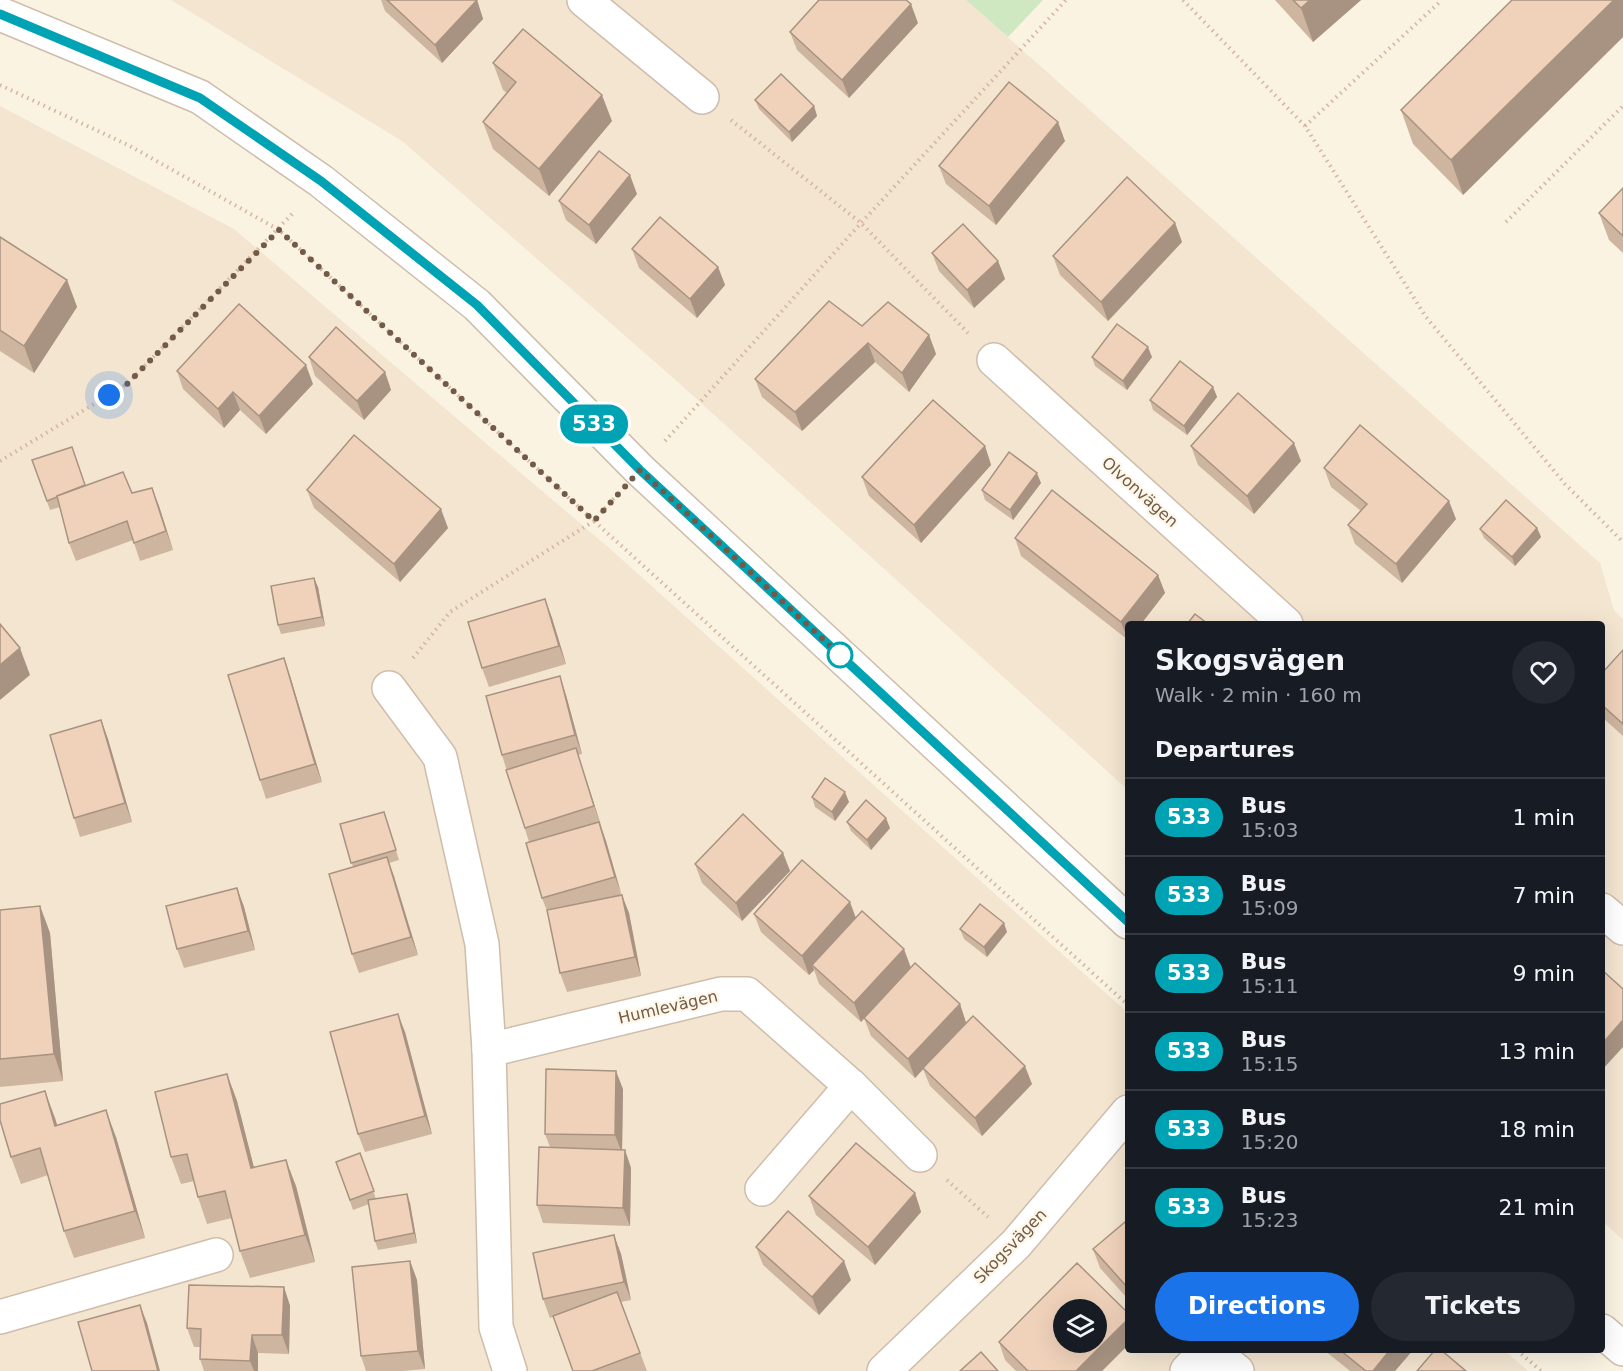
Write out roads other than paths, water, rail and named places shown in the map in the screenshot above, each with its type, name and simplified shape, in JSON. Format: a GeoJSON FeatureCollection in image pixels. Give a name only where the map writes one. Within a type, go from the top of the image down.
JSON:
{"type":"FeatureCollection","features":[{"type":"Feature","properties":{"kind":"street"},"geometry":{"type":"LineString","coordinates":[[584,0],[702,97]]}},
{"type":"Feature","properties":{"kind":"street"},"geometry":{"type":"LineString","coordinates":[[0,14],[200,98],[321,181],[477,305],[640,470],[1125,919]]}},
{"type":"Feature","properties":{"kind":"street","name":"Olvonvägen"},"geometry":{"type":"LineString","coordinates":[[994,360],[1283,621]]}},
{"type":"Feature","properties":{"kind":"street"},"geometry":{"type":"LineString","coordinates":[[389,688],[440,757],[482,944],[489,1050],[496,1327],[510,1371]]}},
{"type":"Feature","properties":{"kind":"street"},"geometry":{"type":"LineString","coordinates":[[1605,913],[1623,928]]}},
{"type":"Feature","properties":{"kind":"street","name":"Humlevägen"},"geometry":{"type":"LineString","coordinates":[[489,1050],[721,994],[747,994],[851,1086],[920,1155]]}},
{"type":"Feature","properties":{"kind":"street"},"geometry":{"type":"LineString","coordinates":[[762,1189],[851,1086]]}},
{"type":"Feature","properties":{"kind":"street","name":"Skogsvägen"},"geometry":{"type":"LineString","coordinates":[[884,1371],[1016,1244],[1125,1116]]}},
{"type":"Feature","properties":{"kind":"street"},"geometry":{"type":"LineString","coordinates":[[0,1317],[216,1255]]}},
{"type":"Feature","properties":{"kind":"street"},"geometry":{"type":"LineString","coordinates":[[1605,1334],[1623,1349]]}},
{"type":"Feature","properties":{"kind":"street"},"geometry":{"type":"LineString","coordinates":[[1187,1371],[1206,1353]]}},
{"type":"Feature","properties":{"kind":"street"},"geometry":{"type":"LineString","coordinates":[[1213,1353],[1237,1371]]}}]}
